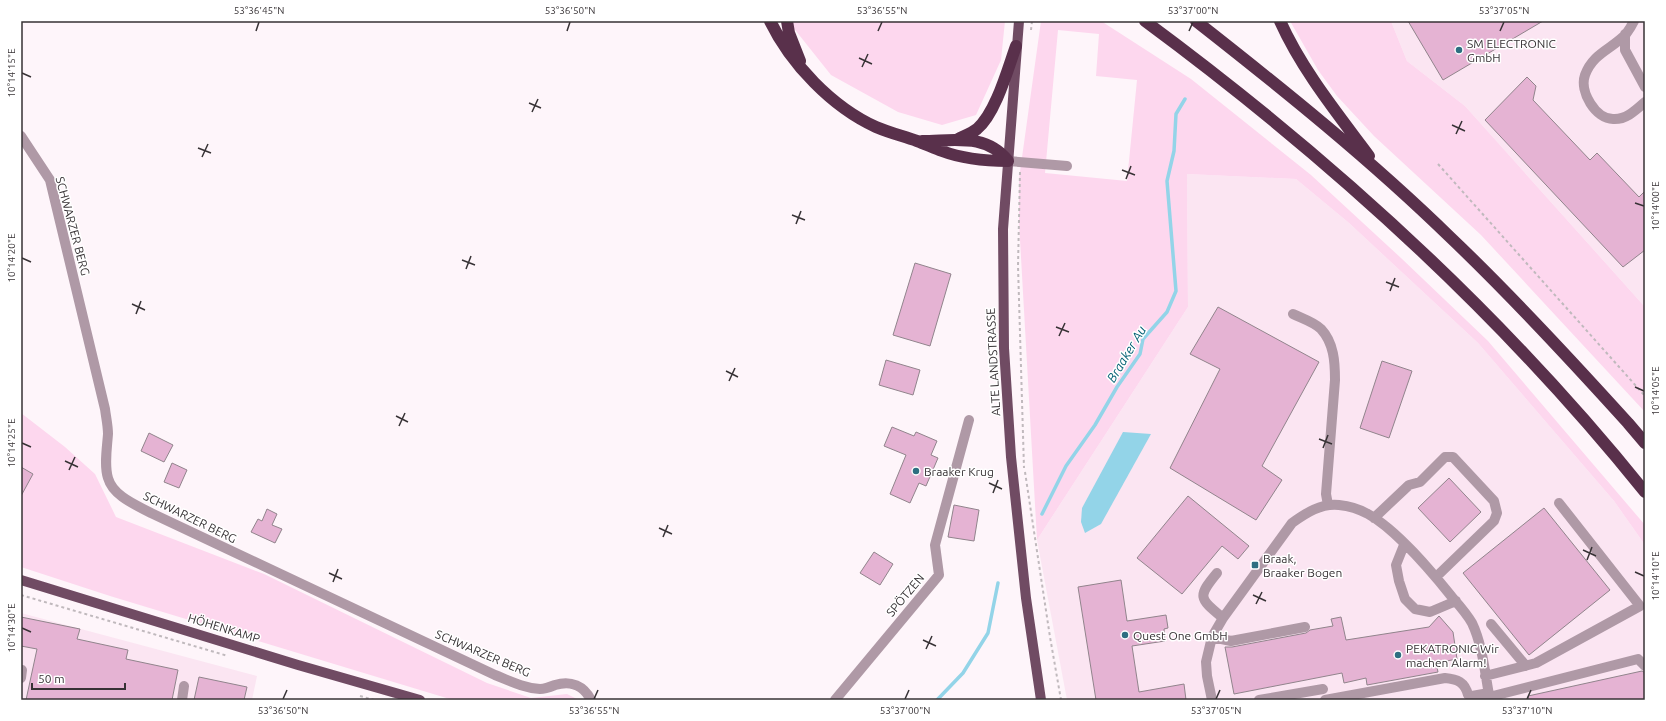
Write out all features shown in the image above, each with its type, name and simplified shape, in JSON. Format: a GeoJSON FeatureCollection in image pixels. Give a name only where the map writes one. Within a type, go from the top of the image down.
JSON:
{"type":"FeatureCollection","features":[{"type":"Feature","properties":{"kind":"highway"},"geometry":{"type":"LineString","coordinates":[[770,21],[788,52],[830,98],[850,112],[875,126],[944,152],[970,158],[1014,162]]}},
{"type":"Feature","properties":{"kind":"highway"},"geometry":{"type":"LineString","coordinates":[[787,21],[789,33],[804,70]]}},
{"type":"Feature","properties":{"kind":"highway"},"geometry":{"type":"LineString","coordinates":[[1145,21],[1302,144],[1408,238],[1498,327],[1605,443],[1645,492]]}},
{"type":"Feature","properties":{"kind":"highway"},"geometry":{"type":"LineString","coordinates":[[1196,21],[1286,91],[1382,174],[1451,237],[1519,304],[1645,443]]}},
{"type":"Feature","properties":{"kind":"highway"},"geometry":{"type":"LineString","coordinates":[[1280,21],[1288,38],[1328,102],[1382,174]]}},
{"type":"Feature","properties":{"kind":"highway"},"geometry":{"type":"LineString","coordinates":[[958,139],[977,128],[987,116],[1001,89],[1016,46]]}},
{"type":"Feature","properties":{"kind":"highway"},"geometry":{"type":"LineString","coordinates":[[917,141],[958,139],[984,143],[1001,151],[1014,162]]}},
{"type":"Feature","properties":{"kind":"main road","name":"ALTE LANDSTRASSE"},"geometry":{"type":"LineString","coordinates":[[1019,21],[1016,46],[1014,162],[1003,229],[1004,348],[1011,457],[1026,598],[1041,700]]}},
{"type":"Feature","properties":{"kind":"main road","name":"HÖHENKAMP"},"geometry":{"type":"LineString","coordinates":[[21,580],[298,665],[420,700]]}},
{"type":"Feature","properties":{"kind":"street"},"geometry":{"type":"LineString","coordinates":[[1634,21],[1625,34],[1594,60],[1585,75],[1585,92],[1587,98],[1599,113],[1609,119],[1615,120],[1628,116],[1645,102]]}},
{"type":"Feature","properties":{"kind":"street"},"geometry":{"type":"LineString","coordinates":[[1625,34],[1625,50],[1642,71],[1645,87]]}},
{"type":"Feature","properties":{"kind":"street","name":"SCHWARZER BERG"},"geometry":{"type":"LineString","coordinates":[[21,136],[50,180],[105,409],[108,432],[106,456],[108,478],[116,490],[132,503],[151,513],[495,675],[527,688],[543,689],[558,684],[575,684],[587,692],[592,700]]}},
{"type":"Feature","properties":{"kind":"street"},"geometry":{"type":"LineString","coordinates":[[1014,162],[1067,166]]}},
{"type":"Feature","properties":{"kind":"street"},"geometry":{"type":"LineString","coordinates":[[1293,314],[1320,328],[1330,344],[1335,362],[1335,380],[1326,494],[1328,505]]}},
{"type":"Feature","properties":{"kind":"street","name":"SPÖTZEN"},"geometry":{"type":"LineString","coordinates":[[835,700],[939,575],[935,545],[969,420]]}},
{"type":"Feature","properties":{"kind":"street"},"geometry":{"type":"LineString","coordinates":[[1374,518],[1409,485],[1420,482],[1445,457],[1452,457],[1494,501],[1497,513],[1494,521],[1436,577]]}},
{"type":"Feature","properties":{"kind":"street"},"geometry":{"type":"LineString","coordinates":[[1485,676],[1536,663],[1640,606],[1559,503]]}},
{"type":"Feature","properties":{"kind":"street"},"geometry":{"type":"LineString","coordinates":[[1212,700],[1206,662],[1212,637],[1223,618],[1292,523],[1308,512],[1328,505],[1339,505],[1354,508],[1374,518],[1384,525],[1436,577],[1472,622],[1477,636],[1489,697]]}},
{"type":"Feature","properties":{"kind":"street"},"geometry":{"type":"LineString","coordinates":[[1404,545],[1396,565],[1405,599],[1415,609],[1430,612],[1456,601]]}},
{"type":"Feature","properties":{"kind":"street"},"geometry":{"type":"LineString","coordinates":[[1217,573],[1204,588],[1202,594],[1208,606],[1223,618]]}},
{"type":"Feature","properties":{"kind":"street"},"geometry":{"type":"LineString","coordinates":[[1491,624],[1526,666]]}},
{"type":"Feature","properties":{"kind":"street"},"geometry":{"type":"LineString","coordinates":[[1212,637],[1231,642],[1306,627]]}},
{"type":"Feature","properties":{"kind":"street"},"geometry":{"type":"LineString","coordinates":[[1325,700],[1445,678],[1453,678],[1461,681],[1466,686],[1468,694],[1472,696],[1511,696],[1638,659],[1645,666]]}},
{"type":"Feature","properties":{"kind":"street"},"geometry":{"type":"LineString","coordinates":[[182,700],[184,686]]}},
{"type":"Feature","properties":{"kind":"street"},"geometry":{"type":"LineString","coordinates":[[1259,700],[1323,689]]}},
{"type":"Feature","properties":{"kind":"path"},"geometry":{"type":"LineString","coordinates":[[1030,36],[1032,21]]}},
{"type":"Feature","properties":{"kind":"path"},"geometry":{"type":"LineString","coordinates":[[1014,162],[1024,468],[1050,637],[1062,700]]}},
{"type":"Feature","properties":{"kind":"path"},"geometry":{"type":"LineString","coordinates":[[1438,164],[1645,396]]}},
{"type":"Feature","properties":{"kind":"path"},"geometry":{"type":"LineString","coordinates":[[21,595],[230,657]]}},
{"type":"Feature","properties":{"kind":"path"},"geometry":{"type":"LineString","coordinates":[[360,696],[374,700]]}},
{"type":"Feature","properties":{"kind":"shaded area"},"geometry":{"type":"Polygon","coordinates":[[[788,21],[1005,21],[1001,60],[976,115],[942,125],[898,112],[831,75],[788,21]]]}},
{"type":"Feature","properties":{"kind":"shaded area"},"geometry":{"type":"Polygon","coordinates":[[[1041,21],[1101,21],[1191,79],[1311,175],[1488,341],[1645,525],[1645,545],[1614,501],[1478,343],[1349,223],[1296,179],[1187,174],[1188,307],[1037,540],[1019,222],[1019,179],[1041,21]],[[1058,30],[1045,173],[1127,181],[1137,80],[1096,76],[1099,34],[1058,30]]]}},
{"type":"Feature","properties":{"kind":"shaded area"},"geometry":{"type":"Polygon","coordinates":[[[1290,21],[1391,21],[1407,61],[1465,106],[1645,307],[1645,412],[1481,235],[1374,136],[1337,96],[1318,70],[1290,21]]]}},
{"type":"Feature","properties":{"kind":"shaded area"},"geometry":{"type":"Polygon","coordinates":[[[1391,21],[1645,21],[1645,307],[1465,106],[1407,61],[1391,21]]]}},
{"type":"Feature","properties":{"kind":"shaded area"},"geometry":{"type":"Polygon","coordinates":[[[1187,174],[1296,179],[1349,223],[1478,343],[1614,501],[1645,545],[1645,700],[1067,700],[1037,540],[1188,307],[1187,174]]]}},
{"type":"Feature","properties":{"kind":"shaded area"},"geometry":{"type":"Polygon","coordinates":[[[21,413],[65,447],[95,474],[116,517],[264,574],[487,683],[531,698],[567,694],[579,700],[453,700],[110,596],[21,567],[21,413]]]}},
{"type":"Feature","properties":{"kind":"shaded area"},"geometry":{"type":"Polygon","coordinates":[[[21,613],[257,676],[252,700],[21,700],[21,613]]]}},
{"type":"Feature","properties":{"kind":"water"},"geometry":{"type":"Polygon","coordinates":[[[1123,432],[1151,434],[1101,524],[1085,533],[1081,522],[1082,508],[1123,432]]]}},
{"type":"Feature","properties":{"kind":"building","name":"SM ELECTRONIC GmbH"},"geometry":{"type":"Polygon","coordinates":[[[1408,21],[1543,21],[1443,80],[1408,21]]]}},
{"type":"Feature","properties":{"kind":"building"},"geometry":{"type":"Polygon","coordinates":[[[1527,77],[1536,86],[1533,100],[1590,160],[1597,153],[1639,197],[1645,191],[1645,250],[1623,267],[1485,120],[1527,77]]]}},
{"type":"Feature","properties":{"kind":"building"},"geometry":{"type":"Polygon","coordinates":[[[915,263],[951,274],[930,346],[893,335],[915,263]]]}},
{"type":"Feature","properties":{"kind":"building"},"geometry":{"type":"Polygon","coordinates":[[[1218,307],[1319,362],[1262,466],[1282,480],[1256,520],[1170,468],[1220,369],[1190,354],[1218,307]]]}},
{"type":"Feature","properties":{"kind":"building"},"geometry":{"type":"Polygon","coordinates":[[[886,360],[920,370],[913,395],[879,385],[886,360]]]}},
{"type":"Feature","properties":{"kind":"building"},"geometry":{"type":"Polygon","coordinates":[[[1382,361],[1412,371],[1389,438],[1360,428],[1382,361]]]}},
{"type":"Feature","properties":{"kind":"building","name":"Braaker Krug"},"geometry":{"type":"Polygon","coordinates":[[[892,427],[914,436],[916,432],[937,441],[931,455],[938,458],[926,486],[919,483],[910,503],[890,494],[906,455],[884,446],[892,427]]]}},
{"type":"Feature","properties":{"kind":"building"},"geometry":{"type":"Polygon","coordinates":[[[149,433],[173,445],[164,462],[141,451],[149,433]]]}},
{"type":"Feature","properties":{"kind":"building"},"geometry":{"type":"Polygon","coordinates":[[[172,463],[187,470],[179,488],[164,482],[172,463]]]}},
{"type":"Feature","properties":{"kind":"building"},"geometry":{"type":"Polygon","coordinates":[[[21,467],[33,474],[21,496],[21,467]]]}},
{"type":"Feature","properties":{"kind":"building"},"geometry":{"type":"Polygon","coordinates":[[[1449,478],[1481,512],[1450,542],[1418,508],[1449,478]]]}},
{"type":"Feature","properties":{"kind":"building"},"geometry":{"type":"Polygon","coordinates":[[[1188,496],[1249,546],[1238,559],[1222,546],[1182,594],[1137,558],[1188,496]]]}},
{"type":"Feature","properties":{"kind":"building"},"geometry":{"type":"Polygon","coordinates":[[[954,505],[979,510],[974,541],[948,537],[954,505]]]}},
{"type":"Feature","properties":{"kind":"building"},"geometry":{"type":"Polygon","coordinates":[[[1544,508],[1610,590],[1529,655],[1463,573],[1544,508]]]}},
{"type":"Feature","properties":{"kind":"building"},"geometry":{"type":"Polygon","coordinates":[[[267,509],[277,514],[272,525],[282,529],[275,543],[251,532],[258,519],[262,521],[267,509]]]}},
{"type":"Feature","properties":{"kind":"building"},"geometry":{"type":"Polygon","coordinates":[[[874,552],[893,564],[880,585],[860,573],[874,552]]]}},
{"type":"Feature","properties":{"kind":"building","name":"Quest One GmbH"},"geometry":{"type":"Polygon","coordinates":[[[1121,580],[1127,621],[1166,615],[1168,628],[1164,629],[1165,641],[1132,646],[1139,692],[1184,684],[1186,700],[1096,700],[1078,587],[1121,580]]]}},
{"type":"Feature","properties":{"kind":"building"},"geometry":{"type":"Polygon","coordinates":[[[1439,616],[1453,632],[1457,659],[1436,663],[1438,672],[1367,685],[1366,678],[1344,683],[1342,673],[1234,694],[1225,647],[1306,633],[1310,630],[1333,626],[1331,619],[1341,617],[1346,640],[1429,627],[1439,616]]]}},
{"type":"Feature","properties":{"kind":"building"},"geometry":{"type":"Polygon","coordinates":[[[21,617],[80,629],[77,639],[128,650],[126,659],[178,670],[172,700],[26,700],[37,649],[21,646],[21,617]]]}},
{"type":"Feature","properties":{"kind":"building"},"geometry":{"type":"Polygon","coordinates":[[[1642,671],[1644,672],[1645,679],[1645,700],[1529,700],[1528,696],[1642,671]]]}},
{"type":"Feature","properties":{"kind":"building"},"geometry":{"type":"Polygon","coordinates":[[[199,677],[247,687],[244,700],[194,700],[199,677]]]}},
{"type":"Feature","properties":{"kind":"waterway","name":"Braaker Au"},"geometry":{"type":"LineString","coordinates":[[1042,514],[1066,466],[1095,425],[1117,387],[1140,354],[1143,339],[1167,312],[1176,291],[1167,181],[1174,151],[1176,114],[1185,99]]}},
{"type":"Feature","properties":{"kind":"waterway","name":"Braaker Au"},"geometry":{"type":"LineString","coordinates":[[937,700],[963,673],[988,633],[998,583]]}},
{"type":"Feature","properties":{"kind":"place","name":"SM ELECTRONIC GmbH"},"geometry":{"type":"Point","coordinates":[1459,50]}},
{"type":"Feature","properties":{"kind":"place","name":"Braaker Krug"},"geometry":{"type":"Point","coordinates":[916,471]}},
{"type":"Feature","properties":{"kind":"place","name":"Braak, Braaker Bogen"},"geometry":{"type":"Point","coordinates":[1255,565]}},
{"type":"Feature","properties":{"kind":"place","name":"Quest One GmbH"},"geometry":{"type":"Point","coordinates":[1125,635]}},
{"type":"Feature","properties":{"kind":"place","name":"PEKATRONIC Wir machen Alarm!"},"geometry":{"type":"Point","coordinates":[1398,655]}}]}
